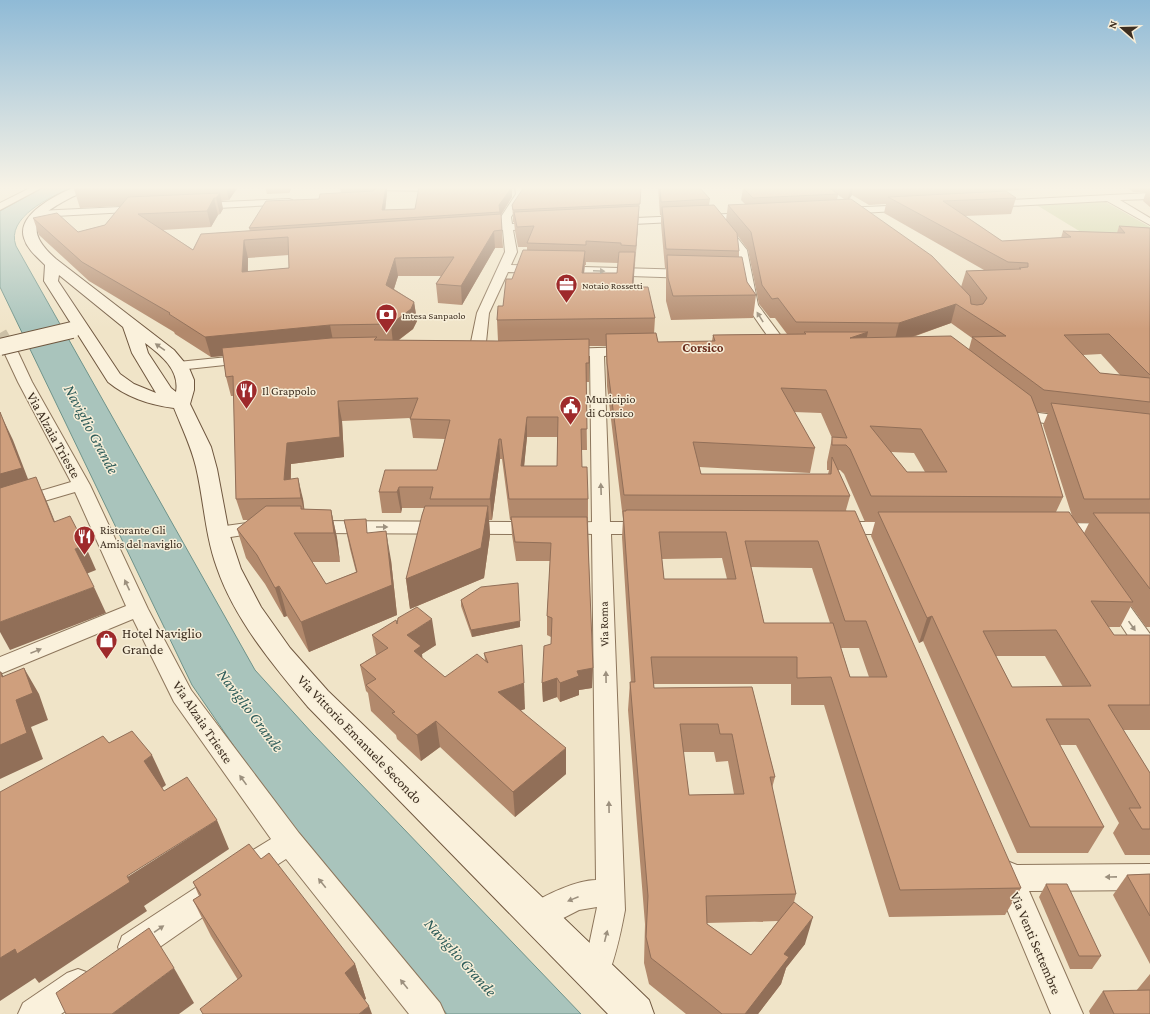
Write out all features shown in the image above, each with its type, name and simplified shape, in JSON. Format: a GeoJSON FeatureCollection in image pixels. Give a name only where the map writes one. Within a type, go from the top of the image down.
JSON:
{"type":"FeatureCollection","features":[{"type":"Feature","properties":{"kind":"main road"},"geometry":{"type":"LineString","coordinates":[[28,234],[37,248],[52,264],[166,351],[185,378],[186,385],[181,404],[156,399],[123,386],[114,378],[74,326],[51,281],[52,264]]}},
{"type":"Feature","properties":{"kind":"main road","name":"Via Vittorio Emanuele Secondo"},"geometry":{"type":"LineString","coordinates":[[130,325],[140,353],[164,392],[181,404],[201,447],[207,470],[218,532],[229,569],[250,611],[280,655],[318,700],[538,916],[635,1014]]}},
{"type":"Feature","properties":{"kind":"main road"},"geometry":{"type":"LineString","coordinates":[[4,346],[74,326]]}},
{"type":"Feature","properties":{"kind":"street"},"geometry":{"type":"LineString","coordinates":[[478,352],[478,342],[483,313],[504,268],[512,246],[509,234]]}},
{"type":"Feature","properties":{"kind":"street"},"geometry":{"type":"LineString","coordinates":[[729,234],[741,250],[752,305],[783,348]]}},
{"type":"Feature","properties":{"kind":"street"},"geometry":{"type":"LineString","coordinates":[[504,268],[706,274]]}},
{"type":"Feature","properties":{"kind":"street"},"geometry":{"type":"LineString","coordinates":[[734,275],[747,275]]}},
{"type":"Feature","properties":{"kind":"street","name":"Via Alzaia Trieste"},"geometry":{"type":"LineString","coordinates":[[4,346],[81,485],[138,609],[182,696],[289,842],[429,1014]]}},
{"type":"Feature","properties":{"kind":"street"},"geometry":{"type":"LineString","coordinates":[[767,348],[798,348]]}},
{"type":"Feature","properties":{"kind":"street"},"geometry":{"type":"LineString","coordinates":[[549,353],[643,351]]}},
{"type":"Feature","properties":{"kind":"street","name":"Via Roma"},"geometry":{"type":"LineString","coordinates":[[594,974],[603,950],[609,924],[611,896],[597,352]]}},
{"type":"Feature","properties":{"kind":"street"},"geometry":{"type":"LineString","coordinates":[[178,366],[262,358]]}},
{"type":"Feature","properties":{"kind":"street"},"geometry":{"type":"LineString","coordinates":[[1039,438],[1025,412],[1083,423]]}},
{"type":"Feature","properties":{"kind":"street"},"geometry":{"type":"LineString","coordinates":[[0,510],[81,485]]}},
{"type":"Feature","properties":{"kind":"street"},"geometry":{"type":"LineString","coordinates":[[823,528],[852,518],[911,528]]}},
{"type":"Feature","properties":{"kind":"street"},"geometry":{"type":"LineString","coordinates":[[852,518],[868,553]]}},
{"type":"Feature","properties":{"kind":"street"},"geometry":{"type":"LineString","coordinates":[[1043,529],[1062,521],[1150,530]]}},
{"type":"Feature","properties":{"kind":"street"},"geometry":{"type":"LineString","coordinates":[[1062,521],[1077,547]]}},
{"type":"Feature","properties":{"kind":"street"},"geometry":{"type":"LineString","coordinates":[[218,532],[260,527],[667,528]]}},
{"type":"Feature","properties":{"kind":"street"},"geometry":{"type":"LineString","coordinates":[[1100,580],[1150,651]]}},
{"type":"Feature","properties":{"kind":"street"},"geometry":{"type":"LineString","coordinates":[[0,666],[138,609]]}},
{"type":"Feature","properties":{"kind":"street"},"geometry":{"type":"LineString","coordinates":[[34,1014],[267,855],[289,842]]}},
{"type":"Feature","properties":{"kind":"street","name":"Via Venti Settembre"},"geometry":{"type":"LineString","coordinates":[[1067,1014],[1004,867],[1150,877]]}},
{"type":"Feature","properties":{"kind":"street"},"geometry":{"type":"LineString","coordinates":[[538,916],[586,894],[602,893],[611,896]]}},
{"type":"Feature","properties":{"kind":"green space"},"geometry":{"type":"Polygon","coordinates":[[[1085,234],[1150,234],[1150,245],[1094,240],[1085,234]]]}},
{"type":"Feature","properties":{"kind":"water","name":"Naviglio Grande"},"geometry":{"type":"Polygon","coordinates":[[[0,234],[15,234],[16,246],[255,670],[313,734],[581,1014],[447,1014],[338,883],[251,771],[192,685],[0,287],[0,234]]]}},
{"type":"Feature","properties":{"kind":"building"},"geometry":{"type":"Polygon","coordinates":[[[51,234],[169,234],[193,250],[201,234],[492,234],[461,286],[436,284],[454,257],[395,258],[386,285],[414,302],[411,309],[391,324],[330,325],[205,337],[169,314],[170,313],[82,262],[51,234]],[[288,237],[244,240],[242,272],[289,268],[288,237]]]}},
{"type":"Feature","properties":{"kind":"building"},"geometry":{"type":"Polygon","coordinates":[[[531,234],[637,234],[636,246],[621,245],[621,243],[586,241],[586,245],[527,243],[531,234]]]}},
{"type":"Feature","properties":{"kind":"building"},"geometry":{"type":"Polygon","coordinates":[[[665,234],[737,234],[739,251],[666,249],[665,234]]]}},
{"type":"Feature","properties":{"kind":"building"},"geometry":{"type":"Polygon","coordinates":[[[751,234],[901,234],[932,256],[970,296],[971,304],[977,305],[983,304],[987,298],[966,271],[1021,269],[1019,268],[1028,267],[1028,263],[1008,262],[957,234],[992,234],[1002,241],[1071,237],[1067,234],[1150,234],[1150,375],[1109,334],[1064,335],[1100,373],[1150,378],[1150,402],[1044,390],[972,337],[1006,336],[956,304],[899,323],[796,322],[778,298],[772,299],[762,285],[751,234]]]}},
{"type":"Feature","properties":{"kind":"building"},"geometry":{"type":"Polygon","coordinates":[[[523,250],[585,251],[582,273],[617,273],[619,252],[635,252],[632,287],[648,287],[655,318],[497,320],[498,306],[503,306],[506,279],[512,279],[523,250]]]}},
{"type":"Feature","properties":{"kind":"building"},"geometry":{"type":"Polygon","coordinates":[[[667,255],[742,257],[747,282],[756,295],[673,296],[668,278],[667,255]]]}},
{"type":"Feature","properties":{"kind":"building"},"geometry":{"type":"Polygon","coordinates":[[[804,332],[868,332],[850,338],[951,336],[1031,396],[1038,414],[1063,497],[871,496],[850,449],[846,445],[832,445],[832,437],[847,438],[826,390],[781,388],[815,448],[693,442],[701,474],[831,474],[832,457],[850,496],[624,495],[607,363],[606,334],[656,333],[658,342],[715,341],[713,335],[806,334],[804,332]],[[870,426],[907,472],[947,472],[921,429],[870,426]]]}},
{"type":"Feature","properties":{"kind":"building"},"geometry":{"type":"Polygon","coordinates":[[[377,337],[374,340],[497,341],[589,339],[589,363],[586,363],[587,429],[581,429],[582,467],[587,467],[588,499],[509,499],[501,439],[499,439],[490,499],[430,499],[433,487],[399,487],[397,492],[379,492],[385,470],[437,470],[450,420],[410,419],[418,398],[338,401],[340,437],[287,443],[284,480],[298,478],[301,498],[236,499],[233,376],[226,377],[222,348],[331,338],[377,337]],[[527,417],[521,466],[557,466],[558,417],[527,417]]]}},
{"type":"Feature","properties":{"kind":"building"},"geometry":{"type":"Polygon","coordinates":[[[1051,403],[1150,414],[1150,499],[1084,499],[1051,403]]]}},
{"type":"Feature","properties":{"kind":"building"},"geometry":{"type":"Polygon","coordinates":[[[0,412],[22,468],[0,474],[0,412]]]}},
{"type":"Feature","properties":{"kind":"building"},"geometry":{"type":"Polygon","coordinates":[[[36,477],[54,522],[70,516],[85,545],[75,549],[94,587],[0,622],[0,488],[36,477]]]}},
{"type":"Feature","properties":{"kind":"building"},"geometry":{"type":"Polygon","coordinates":[[[266,506],[301,506],[301,509],[331,510],[334,533],[294,533],[326,584],[357,572],[344,520],[366,519],[367,533],[386,531],[392,585],[301,622],[279,586],[275,588],[257,555],[237,529],[266,506]]]}},
{"type":"Feature","properties":{"kind":"building"},"geometry":{"type":"Polygon","coordinates":[[[425,506],[488,506],[481,548],[406,579],[422,515],[425,506]]]}},
{"type":"Feature","properties":{"kind":"building"},"geometry":{"type":"Polygon","coordinates":[[[623,511],[855,511],[1021,888],[900,890],[831,677],[797,678],[797,657],[651,657],[654,688],[752,687],[775,777],[770,777],[796,894],[706,896],[707,924],[751,955],[794,902],[813,917],[784,954],[789,957],[745,1014],[722,1014],[651,958],[646,937],[648,896],[630,682],[635,682],[623,511]],[[659,532],[664,579],[736,579],[726,532],[659,532]],[[745,541],[764,623],[833,623],[850,677],[887,677],[866,621],[845,621],[818,541],[745,541]],[[680,724],[689,795],[744,794],[732,734],[720,734],[718,724],[680,724]]]}},
{"type":"Feature","properties":{"kind":"building"},"geometry":{"type":"Polygon","coordinates":[[[878,512],[1069,512],[1133,602],[1091,601],[1114,635],[1150,635],[1150,705],[1108,705],[1150,773],[1150,829],[1142,829],[1129,808],[1141,808],[1089,719],[1046,719],[1104,827],[1030,827],[932,616],[927,618],[878,512]],[[1056,630],[983,631],[1012,687],[1091,686],[1056,630]]]}},
{"type":"Feature","properties":{"kind":"building"},"geometry":{"type":"Polygon","coordinates":[[[1093,513],[1150,513],[1150,589],[1093,513]]]}},
{"type":"Feature","properties":{"kind":"building"},"geometry":{"type":"Polygon","coordinates":[[[511,517],[587,517],[593,668],[577,671],[579,676],[560,683],[557,678],[542,683],[544,646],[551,644],[552,618],[547,616],[551,543],[515,542],[511,517]]]}},
{"type":"Feature","properties":{"kind":"building"},"geometry":{"type":"Polygon","coordinates":[[[518,583],[520,621],[471,630],[461,600],[481,587],[518,583]]]}},
{"type":"Feature","properties":{"kind":"building"},"geometry":{"type":"Polygon","coordinates":[[[417,607],[432,619],[407,635],[421,646],[414,651],[445,677],[477,654],[488,663],[484,653],[522,645],[524,683],[498,692],[566,748],[513,792],[436,721],[417,735],[392,713],[395,712],[366,685],[376,679],[360,665],[388,648],[372,635],[396,620],[397,624],[398,618],[417,607]]]}},
{"type":"Feature","properties":{"kind":"building"},"geometry":{"type":"Polygon","coordinates":[[[24,668],[33,693],[16,700],[27,733],[0,745],[0,672],[2,677],[24,668]]]}},
{"type":"Feature","properties":{"kind":"building"},"geometry":{"type":"Polygon","coordinates":[[[132,731],[152,755],[144,761],[164,791],[187,777],[217,820],[127,876],[130,882],[17,954],[15,949],[0,958],[0,792],[103,736],[109,743],[132,731]]]}},
{"type":"Feature","properties":{"kind":"building"},"geometry":{"type":"Polygon","coordinates":[[[249,844],[261,859],[269,853],[355,964],[345,973],[369,1006],[359,1014],[203,1014],[200,1009],[242,976],[193,900],[201,895],[193,882],[249,844]]]}},
{"type":"Feature","properties":{"kind":"building"},"geometry":{"type":"Polygon","coordinates":[[[1150,874],[1150,916],[1127,875],[1150,874]]]}},
{"type":"Feature","properties":{"kind":"building"},"geometry":{"type":"Polygon","coordinates":[[[1046,884],[1067,884],[1101,956],[1079,956],[1046,884]]]}},
{"type":"Feature","properties":{"kind":"building"},"geometry":{"type":"Polygon","coordinates":[[[149,928],[174,968],[112,1014],[66,1014],[56,993],[149,928]]]}},
{"type":"Feature","properties":{"kind":"building"},"geometry":{"type":"Polygon","coordinates":[[[1150,990],[1150,1014],[1114,1014],[1103,991],[1150,990]]]}},
{"type":"Feature","properties":{"kind":"tunnel"},"geometry":{"type":"LineString","coordinates":[[0,333],[11,352]]}},
{"type":"Feature","properties":{"kind":"place","name":"Notaio Rossetti"},"geometry":{"type":"Point","coordinates":[567,304]}},
{"type":"Feature","properties":{"kind":"place","name":"Intesa Sanpaolo"},"geometry":{"type":"Point","coordinates":[387,334]}},
{"type":"Feature","properties":{"kind":"place","name":"Il Grappolo"},"geometry":{"type":"Point","coordinates":[246,410]}},
{"type":"Feature","properties":{"kind":"place","name":"Municipio di Corsico"},"geometry":{"type":"Point","coordinates":[571,426]}},
{"type":"Feature","properties":{"kind":"place","name":"Ristorante Gli Amis del naviglio"},"geometry":{"type":"Point","coordinates":[85,556]}},
{"type":"Feature","properties":{"kind":"place","name":"Hotel Naviglio Grande"},"geometry":{"type":"Point","coordinates":[106,660]}},
{"type":"Feature","properties":{"kind":"district","name":"Corsico"},"geometry":{"type":"Point","coordinates":[703,347]}}]}
